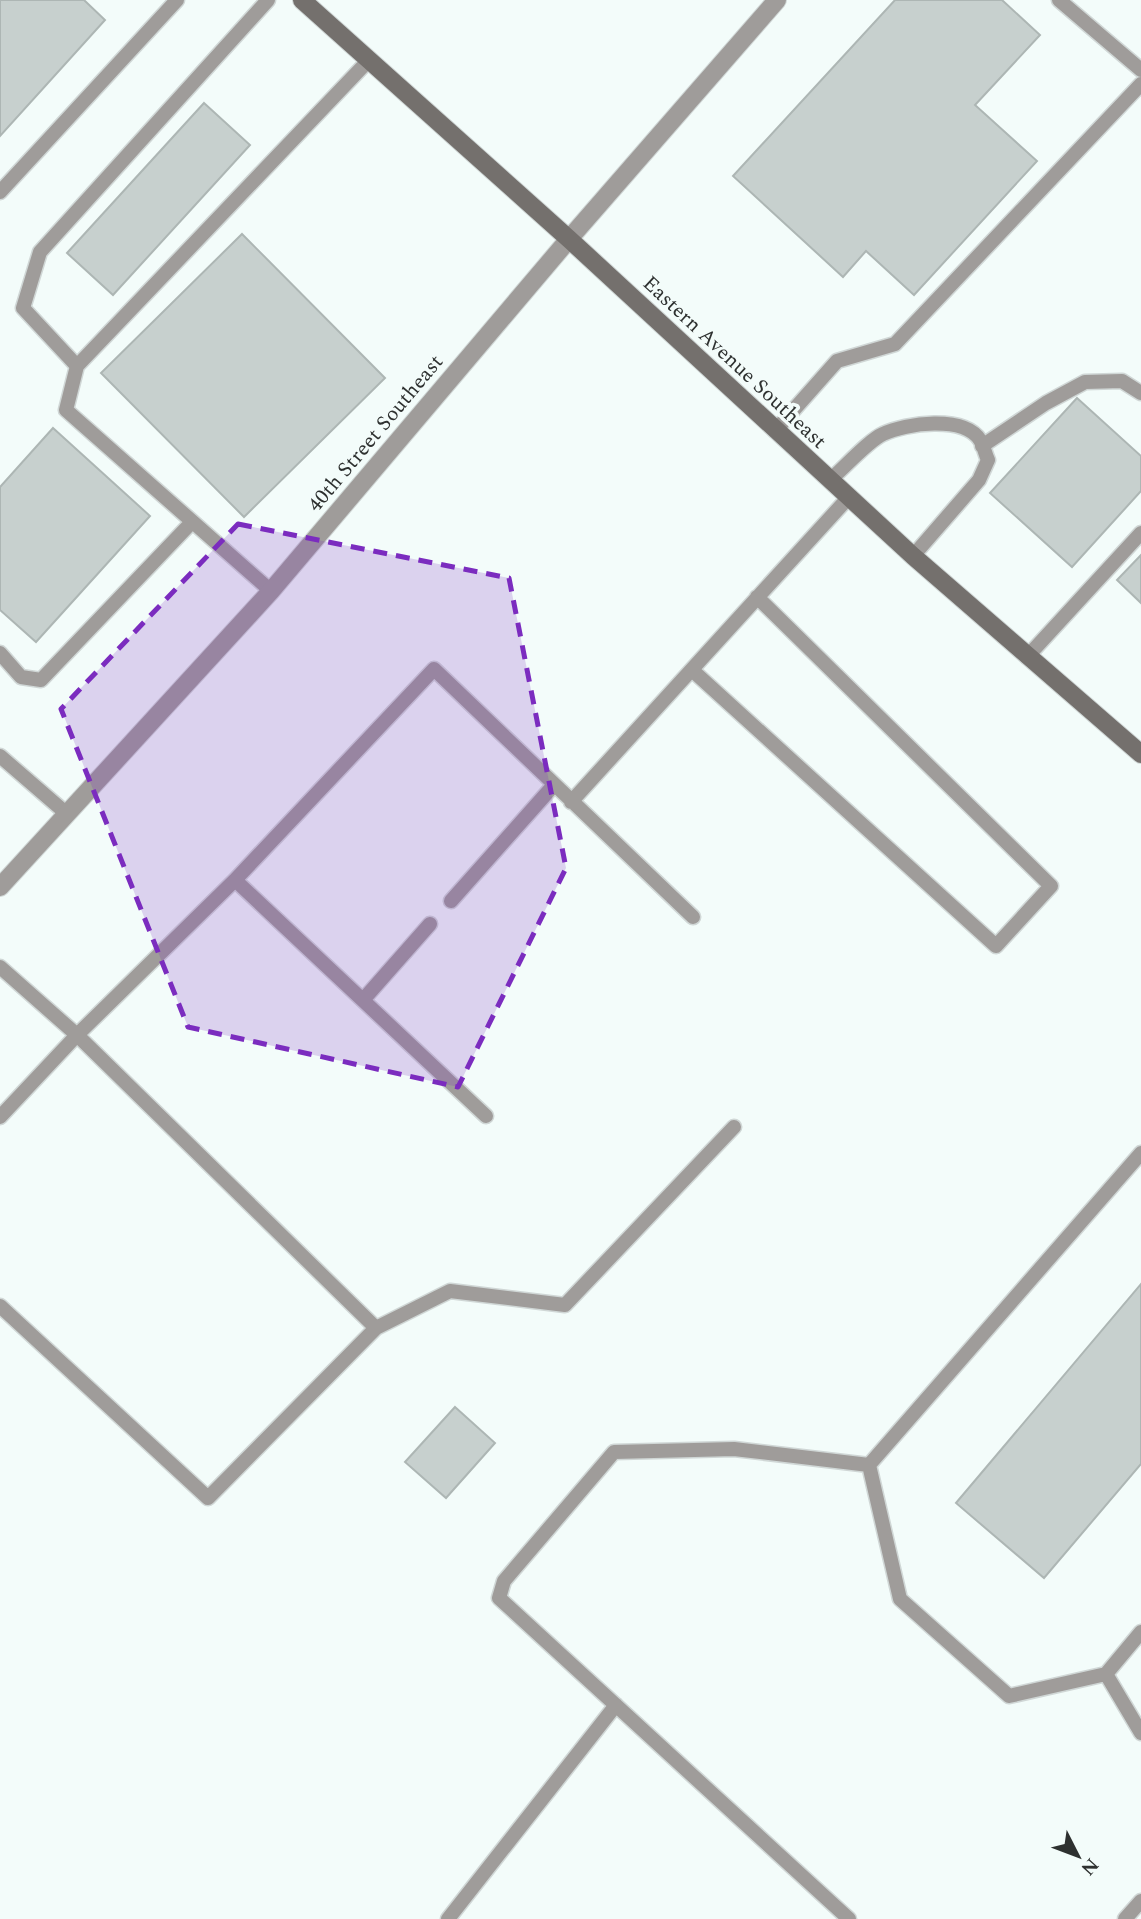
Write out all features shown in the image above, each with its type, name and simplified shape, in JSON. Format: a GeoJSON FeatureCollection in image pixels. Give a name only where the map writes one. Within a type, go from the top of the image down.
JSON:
{"type":"FeatureCollection","features":[{"type":"Feature","properties":{"kind":"main road","name":"Eastern Avenue Southeast"},"geometry":{"type":"LineString","coordinates":[[302,0],[569,239],[913,556],[1141,754]]}},
{"type":"Feature","properties":{"kind":"street","name":"40th Street Southeast"},"geometry":{"type":"LineString","coordinates":[[0,887],[271,591],[569,239],[776,0]]}},
{"type":"Feature","properties":{"kind":"lane"},"geometry":{"type":"LineString","coordinates":[[0,192],[177,0]]}},
{"type":"Feature","properties":{"kind":"lane"},"geometry":{"type":"LineString","coordinates":[[77,366],[23,308],[40,252],[268,0]]}},
{"type":"Feature","properties":{"kind":"lane"},"geometry":{"type":"LineString","coordinates":[[1059,0],[1141,70]]}},
{"type":"Feature","properties":{"kind":"lane"},"geometry":{"type":"LineString","coordinates":[[271,591],[66,410],[77,366],[369,60]]}},
{"type":"Feature","properties":{"kind":"lane"},"geometry":{"type":"LineString","coordinates":[[775,431],[837,361],[895,344],[1141,84]]}},
{"type":"Feature","properties":{"kind":"lane"},"geometry":{"type":"LineString","coordinates":[[982,446],[1046,403],[1085,382],[1122,381],[1141,393]]}},
{"type":"Feature","properties":{"kind":"lane"},"geometry":{"type":"LineString","coordinates":[[830,480],[882,434],[918,425],[940,423],[960,426],[979,438],[988,460],[979,480],[913,556]]}},
{"type":"Feature","properties":{"kind":"lane"},"geometry":{"type":"LineString","coordinates":[[571,802],[849,498]]}},
{"type":"Feature","properties":{"kind":"lane"},"geometry":{"type":"LineString","coordinates":[[0,653],[21,677],[41,680],[192,522]]}},
{"type":"Feature","properties":{"kind":"lane"},"geometry":{"type":"LineString","coordinates":[[1027,657],[1141,533]]}},
{"type":"Feature","properties":{"kind":"lane"},"geometry":{"type":"LineString","coordinates":[[692,670],[996,946],[1051,886],[757,597]]}},
{"type":"Feature","properties":{"kind":"lane"},"geometry":{"type":"LineString","coordinates":[[0,1117],[77,1035],[235,880],[434,669],[693,916]]}},
{"type":"Feature","properties":{"kind":"lane"},"geometry":{"type":"LineString","coordinates":[[0,756],[66,814]]}},
{"type":"Feature","properties":{"kind":"lane"},"geometry":{"type":"LineString","coordinates":[[451,901],[554,785]]}},
{"type":"Feature","properties":{"kind":"lane"},"geometry":{"type":"LineString","coordinates":[[235,880],[486,1116]]}},
{"type":"Feature","properties":{"kind":"lane"},"geometry":{"type":"LineString","coordinates":[[363,1000],[430,924]]}},
{"type":"Feature","properties":{"kind":"lane"},"geometry":{"type":"LineString","coordinates":[[0,967],[77,1035],[376,1328]]}},
{"type":"Feature","properties":{"kind":"lane"},"geometry":{"type":"LineString","coordinates":[[0,1306],[208,1498],[376,1328],[450,1291],[565,1306],[734,1127]]}},
{"type":"Feature","properties":{"kind":"lane"},"geometry":{"type":"LineString","coordinates":[[869,1465],[1141,1153]]}},
{"type":"Feature","properties":{"kind":"lane"},"geometry":{"type":"LineString","coordinates":[[849,1919],[499,1598],[503,1581],[614,1452],[734,1448],[869,1465]]}},
{"type":"Feature","properties":{"kind":"lane"},"geometry":{"type":"LineString","coordinates":[[869,1465],[900,1599],[1009,1696],[1106,1674],[1141,1632]]}},
{"type":"Feature","properties":{"kind":"lane"},"geometry":{"type":"LineString","coordinates":[[1106,1674],[1141,1733]]}},
{"type":"Feature","properties":{"kind":"lane"},"geometry":{"type":"LineString","coordinates":[[448,1919],[616,1705]]}},
{"type":"Feature","properties":{"kind":"lane"},"geometry":{"type":"LineString","coordinates":[[1125,1919],[1141,1901]]}},
{"type":"Feature","properties":{"kind":"highlighted area"},"geometry":{"type":"Polygon","coordinates":[[[238,524],[509,578],[566,868],[458,1087],[188,1027],[61,709],[238,524]]]}},
{"type":"Feature","properties":{"kind":"building"},"geometry":{"type":"Polygon","coordinates":[[[0,0],[84,0],[105,20],[0,136],[0,0]]]}},
{"type":"Feature","properties":{"kind":"building"},"geometry":{"type":"Polygon","coordinates":[[[895,0],[1002,0],[1040,35],[975,105],[1037,161],[914,295],[866,251],[843,277],[733,176],[895,0]]]}},
{"type":"Feature","properties":{"kind":"building"},"geometry":{"type":"Polygon","coordinates":[[[204,103],[250,145],[113,295],[67,253],[204,103]]]}},
{"type":"Feature","properties":{"kind":"building"},"geometry":{"type":"Polygon","coordinates":[[[242,234],[385,378],[244,517],[101,373],[242,234]]]}},
{"type":"Feature","properties":{"kind":"building"},"geometry":{"type":"Polygon","coordinates":[[[1077,398],[1141,456],[1141,491],[1072,567],[990,493],[1077,398]]]}},
{"type":"Feature","properties":{"kind":"building"},"geometry":{"type":"Polygon","coordinates":[[[53,428],[150,516],[36,642],[0,610],[0,487],[53,428]]]}},
{"type":"Feature","properties":{"kind":"building"},"geometry":{"type":"Polygon","coordinates":[[[1141,555],[1141,603],[1117,580],[1141,555]]]}},
{"type":"Feature","properties":{"kind":"building"},"geometry":{"type":"Polygon","coordinates":[[[1141,1284],[1141,1464],[1044,1578],[956,1503],[1141,1284]]]}},
{"type":"Feature","properties":{"kind":"building"},"geometry":{"type":"Polygon","coordinates":[[[455,1407],[495,1443],[446,1498],[405,1462],[455,1407]]]}}]}
